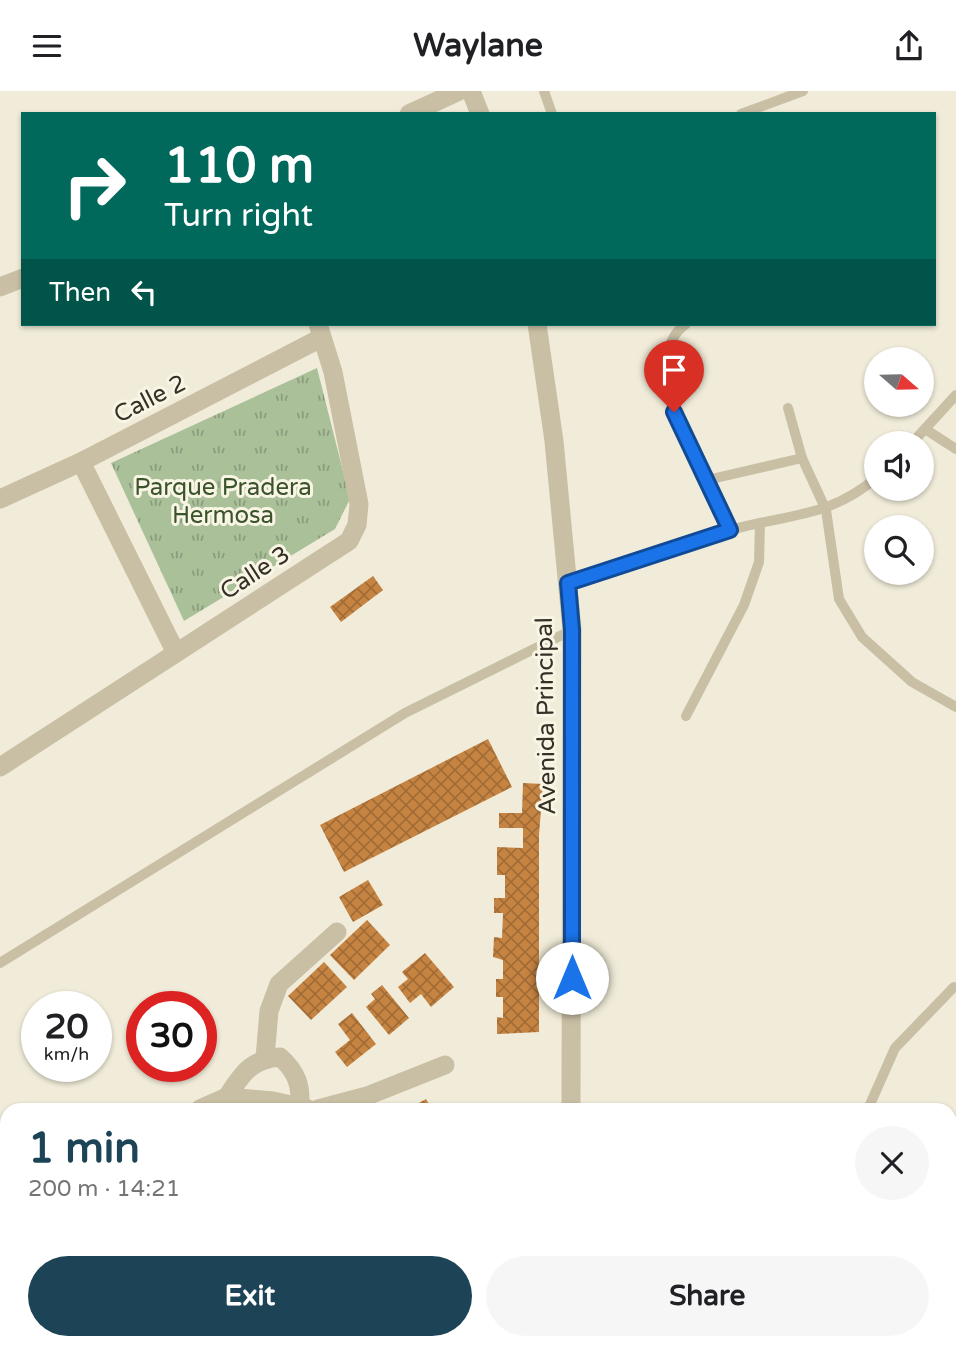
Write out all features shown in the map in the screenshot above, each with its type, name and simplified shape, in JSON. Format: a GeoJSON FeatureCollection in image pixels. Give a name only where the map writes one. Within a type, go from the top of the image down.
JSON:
{"type":"FeatureCollection","features":[{"type":"Feature","properties":{"kind":"street"},"geometry":{"type":"LineString","coordinates":[[413,112],[459,91]]}},
{"type":"Feature","properties":{"kind":"street"},"geometry":{"type":"LineString","coordinates":[[471,91],[479,112]]}},
{"type":"Feature","properties":{"kind":"street"},"geometry":{"type":"LineString","coordinates":[[0,287],[21,279]]}},
{"type":"Feature","properties":{"kind":"street","name":"Avenida Principal"},"geometry":{"type":"LineString","coordinates":[[537,326],[554,440],[572,630],[571,1103]]}},
{"type":"Feature","properties":{"kind":"street","name":"Calle 2"},"geometry":{"type":"LineString","coordinates":[[0,499],[81,462],[320,331]]}},
{"type":"Feature","properties":{"kind":"street","name":"Calle 3"},"geometry":{"type":"LineString","coordinates":[[0,767],[349,541],[357,525],[359,504],[333,372],[320,331]]}},
{"type":"Feature","properties":{"kind":"street"},"geometry":{"type":"LineString","coordinates":[[81,462],[176,653]]}},
{"type":"Feature","properties":{"kind":"street"},"geometry":{"type":"LineString","coordinates":[[265,1058],[269,1011],[279,984],[337,932]]}},
{"type":"Feature","properties":{"kind":"street"},"geometry":{"type":"LineString","coordinates":[[228,1097],[245,1069],[265,1058],[280,1057],[293,1069],[307,1103]]}},
{"type":"Feature","properties":{"kind":"street"},"geometry":{"type":"LineString","coordinates":[[336,1103],[367,1096],[444,1065]]}},
{"type":"Feature","properties":{"kind":"street"},"geometry":{"type":"LineString","coordinates":[[214,1103],[228,1097],[268,1103]]}},
{"type":"Feature","properties":{"kind":"lane"},"geometry":{"type":"LineString","coordinates":[[544,91],[551,112]]}},
{"type":"Feature","properties":{"kind":"lane"},"geometry":{"type":"LineString","coordinates":[[746,112],[803,91]]}},
{"type":"Feature","properties":{"kind":"lane"},"geometry":{"type":"LineString","coordinates":[[684,326],[671,341],[666,363],[674,412],[730,530]]}},
{"type":"Feature","properties":{"kind":"lane"},"geometry":{"type":"LineString","coordinates":[[956,395],[925,429],[956,449]]}},
{"type":"Feature","properties":{"kind":"lane"},"geometry":{"type":"LineString","coordinates":[[788,408],[802,458],[826,510],[839,599],[862,637],[912,682],[956,707]]}},
{"type":"Feature","properties":{"kind":"lane"},"geometry":{"type":"LineString","coordinates":[[707,480],[802,458]]}},
{"type":"Feature","properties":{"kind":"lane"},"geometry":{"type":"LineString","coordinates":[[568,583],[730,530],[826,510],[864,489]]}},
{"type":"Feature","properties":{"kind":"lane"},"geometry":{"type":"LineString","coordinates":[[686,716],[744,605],[759,562],[760,523]]}},
{"type":"Feature","properties":{"kind":"lane"},"geometry":{"type":"LineString","coordinates":[[0,963],[405,713],[572,630]]}},
{"type":"Feature","properties":{"kind":"lane"},"geometry":{"type":"LineString","coordinates":[[871,1103],[895,1048],[954,987]]}},
{"type":"Feature","properties":{"kind":"green space","name":"Parque Pradera Hermosa"},"geometry":{"type":"Polygon","coordinates":[[[317,368],[350,499],[335,529],[184,621],[111,463],[317,368]]]}},
{"type":"Feature","properties":{"kind":"building"},"geometry":{"type":"Polygon","coordinates":[[[373,576],[383,590],[341,622],[330,607],[373,576]]]}},
{"type":"Feature","properties":{"kind":"building"},"geometry":{"type":"Polygon","coordinates":[[[488,739],[512,787],[344,872],[320,825],[488,739]]]}},
{"type":"Feature","properties":{"kind":"building"},"geometry":{"type":"Polygon","coordinates":[[[523,783],[543,784],[539,835],[539,1032],[497,1034],[497,1017],[503,1018],[503,997],[496,997],[496,979],[503,979],[503,960],[493,957],[494,937],[502,938],[503,913],[494,913],[494,898],[505,898],[505,875],[497,875],[497,847],[523,848],[523,828],[499,828],[499,813],[522,813],[523,783]]]}},
{"type":"Feature","properties":{"kind":"building"},"geometry":{"type":"Polygon","coordinates":[[[368,880],[383,905],[353,922],[339,897],[368,880]]]}},
{"type":"Feature","properties":{"kind":"building"},"geometry":{"type":"Polygon","coordinates":[[[367,920],[390,945],[354,980],[330,955],[367,920]]]}},
{"type":"Feature","properties":{"kind":"building"},"geometry":{"type":"Polygon","coordinates":[[[425,953],[454,987],[431,1007],[421,994],[410,1003],[398,987],[408,979],[402,972],[425,953]]]}},
{"type":"Feature","properties":{"kind":"building"},"geometry":{"type":"Polygon","coordinates":[[[324,962],[347,987],[311,1020],[288,996],[324,962]]]}},
{"type":"Feature","properties":{"kind":"building"},"geometry":{"type":"Polygon","coordinates":[[[382,985],[409,1018],[389,1035],[366,1007],[375,999],[371,994],[382,985]]]}},
{"type":"Feature","properties":{"kind":"building"},"geometry":{"type":"Polygon","coordinates":[[[352,1013],[376,1044],[347,1067],[335,1052],[350,1040],[338,1024],[352,1013]]]}},
{"type":"Feature","properties":{"kind":"route"},"geometry":{"type":"LineString","coordinates":[[572,978],[572,630],[568,583],[730,530],[674,412]]}}]}
